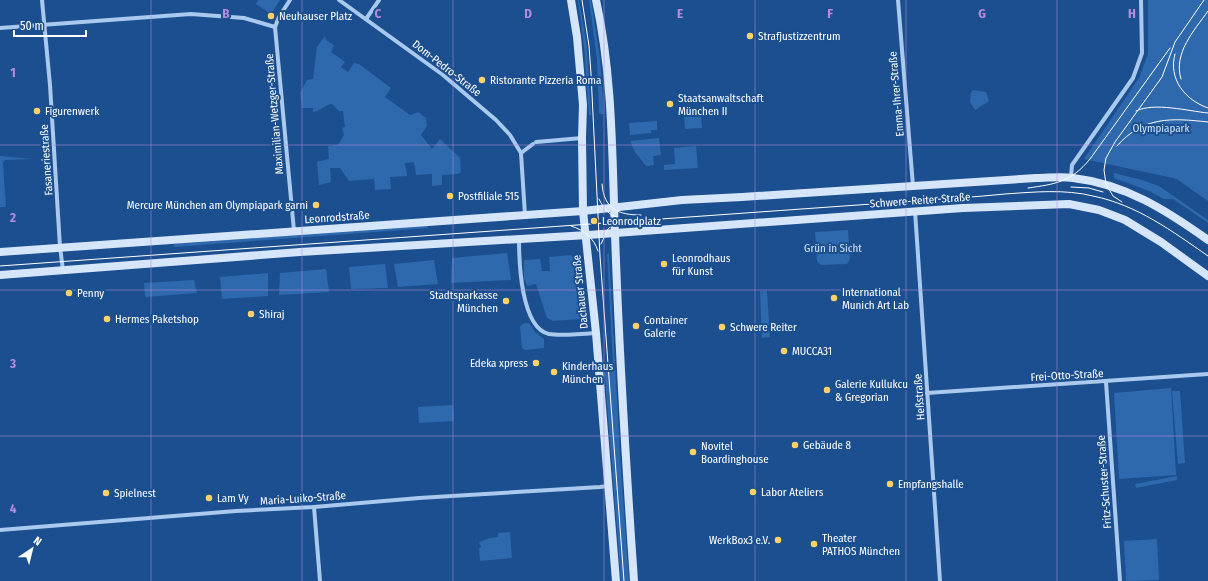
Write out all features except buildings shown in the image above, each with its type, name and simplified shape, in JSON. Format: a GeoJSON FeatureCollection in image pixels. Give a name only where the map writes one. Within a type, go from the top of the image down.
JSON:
{"type":"FeatureCollection","features":[{"type":"Feature","properties":{"kind":"main road","name":"Dachauer Straße"},"geometry":{"type":"LineString","coordinates":[[571,0],[577,37],[583,105],[583,211],[596,333],[616,581]]}},
{"type":"Feature","properties":{"kind":"main road"},"geometry":{"type":"LineString","coordinates":[[596,0],[600,19],[607,75],[614,233],[634,581]]}},
{"type":"Feature","properties":{"kind":"main road","name":"Schwere-Reiter-Straße"},"geometry":{"type":"LineString","coordinates":[[614,207],[682,200],[1071,177],[1113,185],[1160,207],[1208,240]]}},
{"type":"Feature","properties":{"kind":"main road","name":"Schwere-Reiter-Straße"},"geometry":{"type":"LineString","coordinates":[[614,233],[915,211],[1069,204],[1099,210],[1124,220],[1161,242],[1208,276]]}},
{"type":"Feature","properties":{"kind":"main road","name":"Leonrodstraße"},"geometry":{"type":"LineString","coordinates":[[0,252],[583,211],[614,207]]}},
{"type":"Feature","properties":{"kind":"main road"},"geometry":{"type":"LineString","coordinates":[[0,275],[307,251],[614,233]]}},
{"type":"Feature","properties":{"kind":"street","name":"Fasaneriestraße"},"geometry":{"type":"LineString","coordinates":[[42,0],[50,85],[60,247]]}},
{"type":"Feature","properties":{"kind":"street"},"geometry":{"type":"LineString","coordinates":[[0,28],[191,14],[244,18],[275,27],[279,17],[290,0]]}},
{"type":"Feature","properties":{"kind":"street","name":"Dom-Pedro-Straße"},"geometry":{"type":"LineString","coordinates":[[339,0],[461,89],[496,120],[510,135],[521,153]]}},
{"type":"Feature","properties":{"kind":"street"},"geometry":{"type":"LineString","coordinates":[[366,19],[379,0]]}},
{"type":"Feature","properties":{"kind":"street","name":"Emma-Ihrer-Straße"},"geometry":{"type":"LineString","coordinates":[[898,0],[913,186]]}},
{"type":"Feature","properties":{"kind":"street"},"geometry":{"type":"LineString","coordinates":[[1071,177],[1072,165],[1132,78],[1142,53],[1142,0]]}},
{"type":"Feature","properties":{"kind":"street","name":"Maximilian-Wetzger-Straße"},"geometry":{"type":"LineString","coordinates":[[275,27],[294,231]]}},
{"type":"Feature","properties":{"kind":"street"},"geometry":{"type":"LineString","coordinates":[[525,215],[521,153],[535,143],[582,138]]}},
{"type":"Feature","properties":{"kind":"street","name":"Heßstraße"},"geometry":{"type":"LineString","coordinates":[[915,211],[940,581]]}},
{"type":"Feature","properties":{"kind":"street"},"geometry":{"type":"LineString","coordinates":[[519,239],[519,267],[521,281],[531,316],[539,329],[549,334],[596,333]]}},
{"type":"Feature","properties":{"kind":"street"},"geometry":{"type":"LineString","coordinates":[[60,247],[63,270]]}},
{"type":"Feature","properties":{"kind":"street","name":"Frei-Otto-Straße"},"geometry":{"type":"LineString","coordinates":[[927,393],[1208,374]]}},
{"type":"Feature","properties":{"kind":"street","name":"Fritz-Schuster-Straße"},"geometry":{"type":"LineString","coordinates":[[1106,382],[1120,581]]}},
{"type":"Feature","properties":{"kind":"street","name":"Maria-Luiko-Straße"},"geometry":{"type":"LineString","coordinates":[[0,530],[236,511],[314,507],[419,498],[608,486]]}},
{"type":"Feature","properties":{"kind":"street"},"geometry":{"type":"LineString","coordinates":[[314,507],[320,581]]}},
{"type":"Feature","properties":{"kind":"green space"},"geometry":{"type":"Polygon","coordinates":[[[258,0],[280,0],[271,14],[256,4],[258,0]]]}},
{"type":"Feature","properties":{"kind":"green space"},"geometry":{"type":"Polygon","coordinates":[[[578,0],[587,47],[591,115],[589,115],[584,47],[578,0]]]}},
{"type":"Feature","properties":{"kind":"green space"},"geometry":{"type":"Polygon","coordinates":[[[589,0],[591,0],[600,59],[604,114],[599,114],[597,59],[589,0]]]}},
{"type":"Feature","properties":{"kind":"green space","name":"Olympiapark"},"geometry":{"type":"Polygon","coordinates":[[[1148,0],[1208,0],[1208,201],[1173,178],[1084,159],[1139,78],[1148,54],[1148,0]]]}},
{"type":"Feature","properties":{"kind":"green space"},"geometry":{"type":"Polygon","coordinates":[[[325,36],[326,40],[334,45],[331,52],[345,62],[341,67],[348,72],[354,63],[359,64],[391,88],[385,97],[410,115],[418,112],[426,118],[427,126],[421,135],[432,149],[440,139],[460,158],[461,172],[458,174],[442,175],[442,185],[432,186],[432,174],[416,175],[414,162],[405,163],[407,176],[390,177],[391,189],[375,190],[374,179],[349,181],[340,168],[330,168],[331,182],[319,185],[317,162],[329,159],[328,146],[338,145],[344,135],[342,128],[345,127],[343,111],[339,111],[332,104],[313,112],[313,108],[302,108],[300,93],[307,80],[313,79],[317,47],[325,36]]]}},
{"type":"Feature","properties":{"kind":"green space"},"geometry":{"type":"Polygon","coordinates":[[[973,90],[986,92],[989,101],[975,110],[970,102],[971,92],[973,90]]]}},
{"type":"Feature","properties":{"kind":"green space"},"geometry":{"type":"Polygon","coordinates":[[[701,115],[702,128],[685,129],[684,116],[701,115]]]}},
{"type":"Feature","properties":{"kind":"green space"},"geometry":{"type":"Polygon","coordinates":[[[657,121],[657,130],[651,130],[651,133],[630,135],[629,123],[657,121]]]}},
{"type":"Feature","properties":{"kind":"green space"},"geometry":{"type":"Polygon","coordinates":[[[659,138],[661,155],[653,156],[654,165],[646,166],[635,152],[630,141],[659,138]]]}},
{"type":"Feature","properties":{"kind":"green space"},"geometry":{"type":"Polygon","coordinates":[[[696,146],[698,168],[664,170],[664,165],[675,164],[674,148],[696,146]]]}},
{"type":"Feature","properties":{"kind":"green space"},"geometry":{"type":"Polygon","coordinates":[[[0,156],[33,159],[5,160],[3,163],[6,207],[0,207],[0,156]]]}},
{"type":"Feature","properties":{"kind":"green space"},"geometry":{"type":"Polygon","coordinates":[[[1114,173],[1159,186],[1208,220],[1208,223],[1173,199],[1164,199],[1149,191],[1114,178],[1114,173]]]}},
{"type":"Feature","properties":{"kind":"green space"},"geometry":{"type":"Polygon","coordinates":[[[427,225],[428,228],[174,247],[174,244],[427,225]]]}},
{"type":"Feature","properties":{"kind":"green space","name":"Grün in Sicht"},"geometry":{"type":"Polygon","coordinates":[[[848,230],[850,259],[847,264],[821,265],[817,261],[815,232],[848,230]]]}},
{"type":"Feature","properties":{"kind":"green space"},"geometry":{"type":"Polygon","coordinates":[[[507,253],[511,280],[451,283],[452,258],[507,253]]]}},
{"type":"Feature","properties":{"kind":"green space"},"geometry":{"type":"Polygon","coordinates":[[[609,253],[620,455],[629,581],[621,581],[604,366],[613,364],[607,254],[609,253]]]}},
{"type":"Feature","properties":{"kind":"green space"},"geometry":{"type":"Polygon","coordinates":[[[571,255],[576,260],[577,264],[583,327],[580,327],[579,319],[553,321],[547,318],[536,284],[527,286],[524,278],[524,260],[540,259],[542,271],[550,271],[549,257],[571,255]]]}},
{"type":"Feature","properties":{"kind":"green space"},"geometry":{"type":"Polygon","coordinates":[[[434,260],[438,284],[398,287],[394,264],[434,260]]]}},
{"type":"Feature","properties":{"kind":"green space"},"geometry":{"type":"Polygon","coordinates":[[[385,264],[388,288],[351,289],[349,267],[385,264]]]}},
{"type":"Feature","properties":{"kind":"green space"},"geometry":{"type":"Polygon","coordinates":[[[326,269],[329,292],[279,295],[280,273],[326,269]]]}},
{"type":"Feature","properties":{"kind":"green space"},"geometry":{"type":"Polygon","coordinates":[[[268,273],[268,296],[222,299],[220,277],[268,273]]]}},
{"type":"Feature","properties":{"kind":"green space"},"geometry":{"type":"Polygon","coordinates":[[[194,280],[197,293],[145,297],[144,283],[194,280]]]}},
{"type":"Feature","properties":{"kind":"green space"},"geometry":{"type":"Polygon","coordinates":[[[760,291],[767,291],[770,337],[762,338],[760,291]]]}},
{"type":"Feature","properties":{"kind":"green space"},"geometry":{"type":"Polygon","coordinates":[[[525,323],[529,323],[535,332],[544,339],[544,348],[525,350],[522,348],[520,326],[525,323]]]}},
{"type":"Feature","properties":{"kind":"green space"},"geometry":{"type":"Polygon","coordinates":[[[1171,388],[1176,475],[1119,479],[1114,393],[1171,388]]]}},
{"type":"Feature","properties":{"kind":"green space"},"geometry":{"type":"Polygon","coordinates":[[[1172,391],[1180,391],[1185,463],[1178,464],[1172,391]]]}},
{"type":"Feature","properties":{"kind":"green space"},"geometry":{"type":"Polygon","coordinates":[[[453,405],[454,421],[419,423],[418,407],[453,405]]]}},
{"type":"Feature","properties":{"kind":"green space"},"geometry":{"type":"Polygon","coordinates":[[[1177,476],[1177,480],[1136,488],[1135,484],[1177,476]]]}},
{"type":"Feature","properties":{"kind":"green space"},"geometry":{"type":"Polygon","coordinates":[[[510,532],[512,558],[480,561],[479,548],[481,547],[479,542],[498,537],[498,533],[510,532]]]}},
{"type":"Feature","properties":{"kind":"green space"},"geometry":{"type":"Polygon","coordinates":[[[1157,539],[1159,580],[1126,581],[1124,541],[1157,539]]]}},
{"type":"Feature","properties":{"kind":"tram line"},"geometry":{"type":"LineString","coordinates":[[582,0],[589,46],[600,256],[624,581]]}},
{"type":"Feature","properties":{"kind":"tram line"},"geometry":{"type":"LineString","coordinates":[[1122,202],[1113,196],[1106,184],[1104,170],[1106,158],[1115,142],[1162,77],[1175,42],[1204,0]]}},
{"type":"Feature","properties":{"kind":"tram line"},"geometry":{"type":"LineString","coordinates":[[1181,79],[1179,69],[1182,51],[1191,34],[1208,11]]}},
{"type":"Feature","properties":{"kind":"tram line"},"geometry":{"type":"LineString","coordinates":[[1028,188],[1062,181],[1083,167],[1170,48]]}},
{"type":"Feature","properties":{"kind":"tram line"},"geometry":{"type":"LineString","coordinates":[[1175,54],[1173,63],[1174,72],[1180,87],[1192,100],[1208,108]]}},
{"type":"Feature","properties":{"kind":"tram line"},"geometry":{"type":"LineString","coordinates":[[1136,111],[1143,108],[1161,107],[1208,113]]}},
{"type":"Feature","properties":{"kind":"tram line"},"geometry":{"type":"LineString","coordinates":[[1117,146],[1137,129],[1159,121],[1182,120],[1208,122]]}},
{"type":"Feature","properties":{"kind":"tram line"},"geometry":{"type":"LineString","coordinates":[[602,184],[603,193],[609,205],[614,209],[625,214],[641,215]]}},
{"type":"Feature","properties":{"kind":"tram line"},"geometry":{"type":"LineString","coordinates":[[1071,187],[1089,188],[1103,192]]}},
{"type":"Feature","properties":{"kind":"tram line"},"geometry":{"type":"LineString","coordinates":[[0,266],[948,199],[1027,192],[1072,192],[1109,200],[1139,212],[1154,220],[1208,256]]}},
{"type":"Feature","properties":{"kind":"tram line"},"geometry":{"type":"LineString","coordinates":[[599,199],[608,212],[622,219]]}},
{"type":"Feature","properties":{"kind":"tram line"},"geometry":{"type":"LineString","coordinates":[[601,244],[608,229],[618,220]]}},
{"type":"Feature","properties":{"kind":"tram line"},"geometry":{"type":"LineString","coordinates":[[571,226],[588,235],[594,242],[598,251]]}},
{"type":"Feature","properties":{"kind":"place","name":"Neuhauser Platz"},"geometry":{"type":"Point","coordinates":[271,16]}},
{"type":"Feature","properties":{"kind":"place","name":"Strafjustizzentrum"},"geometry":{"type":"Point","coordinates":[750,36]}},
{"type":"Feature","properties":{"kind":"place","name":"Ristorante Pizzeria Roma"},"geometry":{"type":"Point","coordinates":[482,80]}},
{"type":"Feature","properties":{"kind":"place","name":"Staatsanwaltschaft München II"},"geometry":{"type":"Point","coordinates":[670,104]}},
{"type":"Feature","properties":{"kind":"place","name":"Figurenwerk"},"geometry":{"type":"Point","coordinates":[37,111]}},
{"type":"Feature","properties":{"kind":"place","name":"Postfiliale 515"},"geometry":{"type":"Point","coordinates":[450,196]}},
{"type":"Feature","properties":{"kind":"place","name":"Mercure München am Olympiapark garni"},"geometry":{"type":"Point","coordinates":[316,205]}},
{"type":"Feature","properties":{"kind":"place","name":"Leonrodplatz"},"geometry":{"type":"Point","coordinates":[594,221]}},
{"type":"Feature","properties":{"kind":"place","name":"Leonrodhaus für Kunst"},"geometry":{"type":"Point","coordinates":[664,264]}},
{"type":"Feature","properties":{"kind":"place","name":"Penny"},"geometry":{"type":"Point","coordinates":[69,293]}},
{"type":"Feature","properties":{"kind":"place","name":"International Munich Art Lab"},"geometry":{"type":"Point","coordinates":[834,298]}},
{"type":"Feature","properties":{"kind":"place","name":"Stadtsparkasse München"},"geometry":{"type":"Point","coordinates":[506,301]}},
{"type":"Feature","properties":{"kind":"place","name":"Shiraj"},"geometry":{"type":"Point","coordinates":[251,314]}},
{"type":"Feature","properties":{"kind":"place","name":"Hermes Paketshop"},"geometry":{"type":"Point","coordinates":[107,319]}},
{"type":"Feature","properties":{"kind":"place","name":"Container Galerie"},"geometry":{"type":"Point","coordinates":[636,326]}},
{"type":"Feature","properties":{"kind":"place","name":"Schwere Reiter"},"geometry":{"type":"Point","coordinates":[722,327]}},
{"type":"Feature","properties":{"kind":"place","name":"MUCCA31"},"geometry":{"type":"Point","coordinates":[784,351]}},
{"type":"Feature","properties":{"kind":"place","name":"Edeka xpress"},"geometry":{"type":"Point","coordinates":[536,363]}},
{"type":"Feature","properties":{"kind":"place","name":"Kinderhaus München"},"geometry":{"type":"Point","coordinates":[554,372]}},
{"type":"Feature","properties":{"kind":"place","name":"Galerie Kullukcu & Gregorian"},"geometry":{"type":"Point","coordinates":[827,390]}},
{"type":"Feature","properties":{"kind":"place","name":"Gebäude 8"},"geometry":{"type":"Point","coordinates":[795,445]}},
{"type":"Feature","properties":{"kind":"place","name":"Novitel Boardinghouse"},"geometry":{"type":"Point","coordinates":[693,452]}},
{"type":"Feature","properties":{"kind":"place","name":"Empfangshalle"},"geometry":{"type":"Point","coordinates":[890,484]}},
{"type":"Feature","properties":{"kind":"place","name":"Labor Ateliers"},"geometry":{"type":"Point","coordinates":[753,492]}},
{"type":"Feature","properties":{"kind":"place","name":"Spielnest"},"geometry":{"type":"Point","coordinates":[106,493]}},
{"type":"Feature","properties":{"kind":"place","name":"Lam Vy"},"geometry":{"type":"Point","coordinates":[209,498]}},
{"type":"Feature","properties":{"kind":"place","name":"WerkBox3 e.V."},"geometry":{"type":"Point","coordinates":[778,540]}},
{"type":"Feature","properties":{"kind":"place","name":"Theater PATHOS München"},"geometry":{"type":"Point","coordinates":[814,544]}}]}
